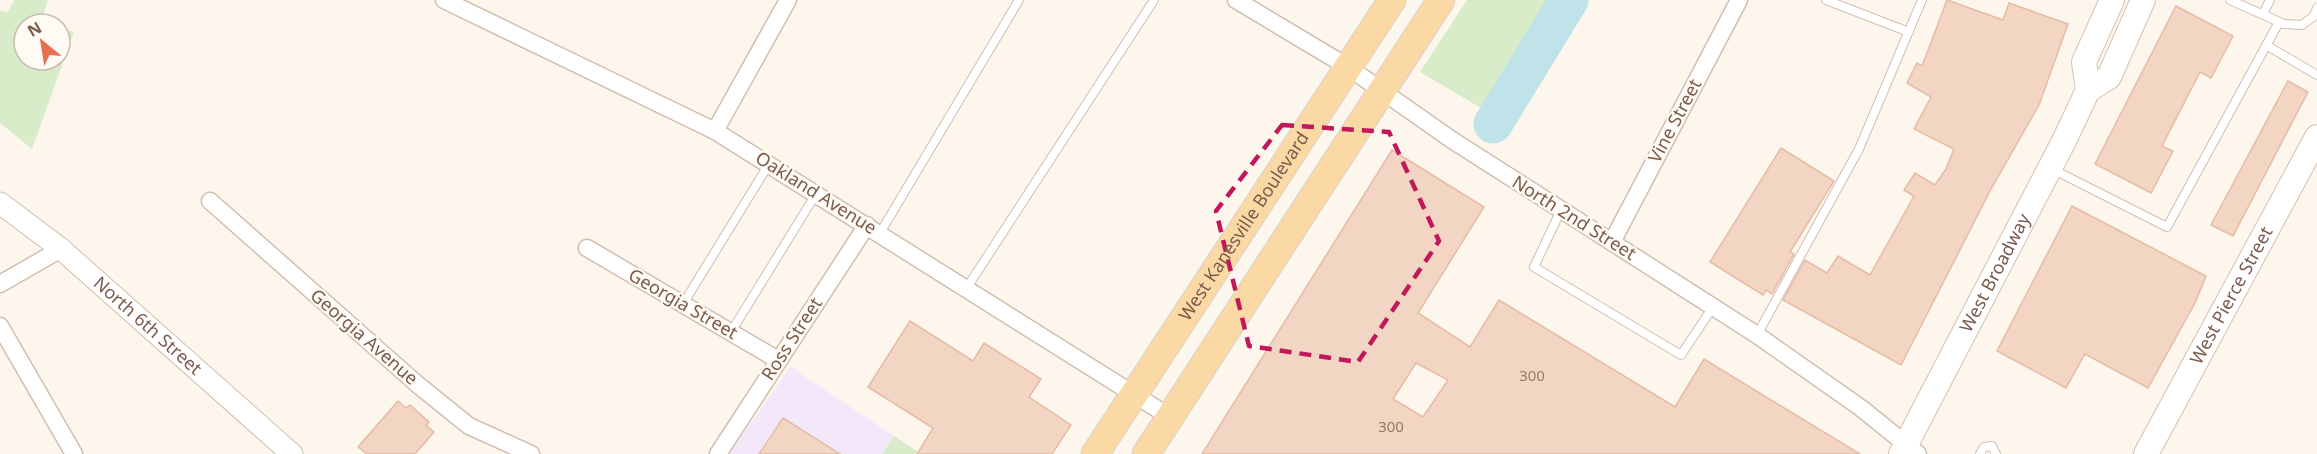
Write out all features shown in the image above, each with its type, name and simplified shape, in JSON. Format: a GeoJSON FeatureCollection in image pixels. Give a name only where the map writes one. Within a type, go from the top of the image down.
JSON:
{"type":"FeatureCollection","features":[{"type":"Feature","properties":{"kind":"main road","name":"West Kanesville Boulevard"},"geometry":{"type":"LineString","coordinates":[[1095,454],[1392,0]]}},
{"type":"Feature","properties":{"kind":"main road"},"geometry":{"type":"LineString","coordinates":[[1146,454],[1441,0]]}},
{"type":"Feature","properties":{"kind":"main road"},"geometry":{"type":"LineString","coordinates":[[2088,90],[2084,62],[2112,0]]}},
{"type":"Feature","properties":{"kind":"main road","name":"West Broadway"},"geometry":{"type":"LineString","coordinates":[[1908,451],[2088,90],[2109,77],[2143,0]]}},
{"type":"Feature","properties":{"kind":"main road","name":"West Pierce Street"},"geometry":{"type":"LineString","coordinates":[[2146,454],[2317,137]]}},
{"type":"Feature","properties":{"kind":"street","name":"Oakland Avenue"},"geometry":{"type":"LineString","coordinates":[[444,0],[715,131],[1170,417]]}},
{"type":"Feature","properties":{"kind":"street","name":"North 2nd Street"},"geometry":{"type":"LineString","coordinates":[[1236,0],[1348,67],[1381,92],[1561,210],[1757,335],[1861,408],[1908,451]]}},
{"type":"Feature","properties":{"kind":"street","name":"Vine Street"},"geometry":{"type":"LineString","coordinates":[[1611,242],[1739,0]]}},
{"type":"Feature","properties":{"kind":"street"},"geometry":{"type":"LineString","coordinates":[[715,131],[786,1]]}},
{"type":"Feature","properties":{"kind":"street","name":"Georgia Avenue"},"geometry":{"type":"LineString","coordinates":[[210,201],[417,384],[469,426],[531,454]]}},
{"type":"Feature","properties":{"kind":"street","name":"North 6th Street"},"geometry":{"type":"LineString","coordinates":[[0,203],[61,249],[292,454]]}},
{"type":"Feature","properties":{"kind":"street","name":"Ross Street"},"geometry":{"type":"LineString","coordinates":[[718,454],[778,360],[873,229]]}},
{"type":"Feature","properties":{"kind":"street","name":"Georgia Street"},"geometry":{"type":"LineString","coordinates":[[587,248],[778,360]]}},
{"type":"Feature","properties":{"kind":"street"},"geometry":{"type":"LineString","coordinates":[[0,284],[61,249]]}},
{"type":"Feature","properties":{"kind":"street"},"geometry":{"type":"LineString","coordinates":[[0,326],[74,454]]}},
{"type":"Feature","properties":{"kind":"lane"},"geometry":{"type":"LineString","coordinates":[[873,229],[1019,0]]}},
{"type":"Feature","properties":{"kind":"lane"},"geometry":{"type":"LineString","coordinates":[[966,289],[1154,0]]}},
{"type":"Feature","properties":{"kind":"lane"},"geometry":{"type":"LineString","coordinates":[[1826,0],[1909,32]]}},
{"type":"Feature","properties":{"kind":"lane"},"geometry":{"type":"LineString","coordinates":[[1757,335],[1859,149],[1922,0]]}},
{"type":"Feature","properties":{"kind":"lane"},"geometry":{"type":"LineString","coordinates":[[2230,0],[2279,22],[2302,26],[2317,9]]}},
{"type":"Feature","properties":{"kind":"lane"},"geometry":{"type":"LineString","coordinates":[[2263,14],[2270,0]]}},
{"type":"Feature","properties":{"kind":"lane"},"geometry":{"type":"LineString","coordinates":[[2050,168],[2167,227],[2279,22]]}},
{"type":"Feature","properties":{"kind":"lane"},"geometry":{"type":"LineString","coordinates":[[2266,45],[2317,75]]}},
{"type":"Feature","properties":{"kind":"lane"},"geometry":{"type":"LineString","coordinates":[[683,304],[769,164]]}},
{"type":"Feature","properties":{"kind":"lane"},"geometry":{"type":"LineString","coordinates":[[731,332],[816,194]]}},
{"type":"Feature","properties":{"kind":"lane"},"geometry":{"type":"LineString","coordinates":[[1561,210],[1534,267],[1681,355],[1713,307]]}},
{"type":"Feature","properties":{"kind":"lane"},"geometry":{"type":"LineString","coordinates":[[1980,454],[1984,447],[1992,446],[1996,454]]}},
{"type":"Feature","properties":{"kind":"highlighted area"},"geometry":{"type":"Polygon","coordinates":[[[1282,125],[1389,132],[1439,241],[1358,362],[1249,346],[1216,211],[1282,125]]]}},
{"type":"Feature","properties":{"kind":"shaded area"},"geometry":{"type":"Polygon","coordinates":[[[791,366],[801,374],[921,454],[729,454],[791,366]]]}},
{"type":"Feature","properties":{"kind":"green space"},"geometry":{"type":"Polygon","coordinates":[[[14,0],[48,0],[44,12],[12,12],[12,72],[60,72],[32,149],[0,123],[0,10],[7,13],[14,0]]]}},
{"type":"Feature","properties":{"kind":"green space"},"geometry":{"type":"Polygon","coordinates":[[[1467,0],[1579,0],[1508,124],[1420,72],[1467,0]]]}},
{"type":"Feature","properties":{"kind":"green space"},"geometry":{"type":"Polygon","coordinates":[[[894,436],[921,454],[882,454],[894,436]]]}},
{"type":"Feature","properties":{"kind":"building"},"geometry":{"type":"Polygon","coordinates":[[[1947,0],[2003,20],[2009,3],[2068,24],[2039,105],[1990,191],[1901,365],[1783,300],[1805,260],[1827,273],[1838,256],[1870,275],[1914,196],[1904,190],[1915,173],[1935,185],[1946,169],[1954,149],[1914,129],[1931,97],[1907,83],[1917,63],[1922,66],[1947,0]]]}},
{"type":"Feature","properties":{"kind":"building"},"geometry":{"type":"Polygon","coordinates":[[[2176,6],[2233,36],[2211,78],[2200,72],[2162,146],[2173,151],[2151,193],[2095,164],[2176,6]]]}},
{"type":"Feature","properties":{"kind":"building"},"geometry":{"type":"Polygon","coordinates":[[[2288,81],[2308,92],[2233,236],[2211,225],[2288,81]]]}},
{"type":"Feature","properties":{"kind":"building"},"geometry":{"type":"Polygon","coordinates":[[[1781,148],[1834,181],[1790,252],[1794,254],[1772,294],[1766,290],[1763,295],[1710,262],[1781,148]]]}},
{"type":"Feature","properties":{"kind":"building"},"geometry":{"type":"Polygon","coordinates":[[[1392,150],[1484,207],[1418,313],[1470,347],[1499,300],[1675,407],[1704,359],[1860,454],[1202,454],[1392,150]],[[1416,363],[1393,399],[1423,417],[1448,380],[1416,363]]]}},
{"type":"Feature","properties":{"kind":"building"},"geometry":{"type":"Polygon","coordinates":[[[2072,206],[2206,276],[2195,303],[2148,388],[2085,354],[2066,388],[1997,351],[2072,206]]]}},
{"type":"Feature","properties":{"kind":"building"},"geometry":{"type":"Polygon","coordinates":[[[910,321],[973,361],[984,343],[1041,379],[1029,397],[1071,425],[1052,454],[917,454],[933,428],[868,387],[910,321]]]}},
{"type":"Feature","properties":{"kind":"building"},"geometry":{"type":"Polygon","coordinates":[[[398,401],[406,408],[410,405],[429,422],[426,425],[434,432],[415,454],[367,454],[358,447],[398,401]]]}},
{"type":"Feature","properties":{"kind":"building"},"geometry":{"type":"Polygon","coordinates":[[[783,418],[840,454],[759,454],[783,418]]]}},
{"type":"Feature","properties":{"kind":"waterway"},"geometry":{"type":"LineString","coordinates":[[1493,124],[1569,0]]}}]}
